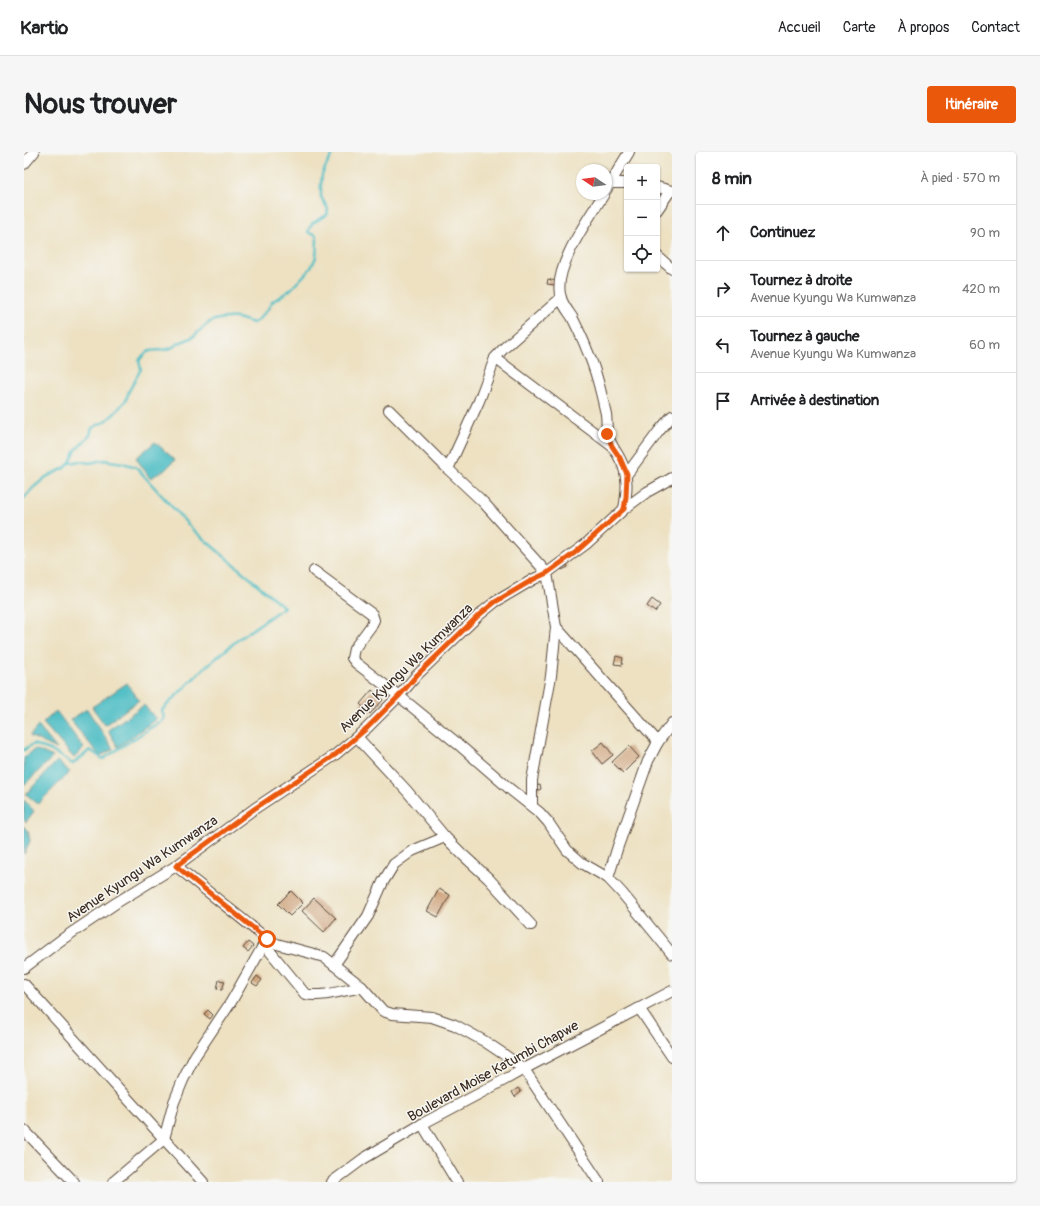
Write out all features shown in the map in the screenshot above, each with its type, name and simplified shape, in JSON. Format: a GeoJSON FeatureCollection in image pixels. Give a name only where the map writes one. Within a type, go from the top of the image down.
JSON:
{"type":"FeatureCollection","features":[{"type":"Feature","properties":{"kind":"street"},"geometry":{"type":"LineString","coordinates":[[24,164],[34,152]]}},
{"type":"Feature","properties":{"kind":"street"},"geometry":{"type":"LineString","coordinates":[[612,180],[629,152]]}},
{"type":"Feature","properties":{"kind":"street"},"geometry":{"type":"LineString","coordinates":[[612,185],[624,183]]}},
{"type":"Feature","properties":{"kind":"street"},"geometry":{"type":"LineString","coordinates":[[660,188],[671,191],[660,206]]}},
{"type":"Feature","properties":{"kind":"street"},"geometry":{"type":"LineString","coordinates":[[600,200],[574,242],[565,262],[560,278],[561,298],[572,317],[587,350],[599,386],[606,416],[607,434],[627,474],[624,509]]}},
{"type":"Feature","properties":{"kind":"street"},"geometry":{"type":"LineString","coordinates":[[660,259],[672,269]]}},
{"type":"Feature","properties":{"kind":"street"},"geometry":{"type":"LineString","coordinates":[[448,469],[479,401],[496,358],[504,348],[561,298]]}},
{"type":"Feature","properties":{"kind":"street"},"geometry":{"type":"LineString","coordinates":[[496,358],[612,446]]}},
{"type":"Feature","properties":{"kind":"street"},"geometry":{"type":"LineString","coordinates":[[390,410],[483,502],[547,573],[556,627],[550,676],[532,780],[532,806]]}},
{"type":"Feature","properties":{"kind":"street"},"geometry":{"type":"LineString","coordinates":[[627,474],[672,416]]}},
{"type":"Feature","properties":{"kind":"street","name":"Avenue Kyungu Wa Kumwanza"},"geometry":{"type":"LineString","coordinates":[[24,968],[73,931],[176,866],[254,809],[335,755],[357,737],[399,696],[417,675],[479,615],[495,602],[547,573],[586,544],[624,509],[647,492],[672,478]]}},
{"type":"Feature","properties":{"kind":"street"},"geometry":{"type":"LineString","coordinates":[[314,571],[372,614],[374,620],[371,626],[354,649],[352,658],[356,663],[399,696],[532,806],[548,822],[567,850],[582,863],[608,878],[672,954]]}},
{"type":"Feature","properties":{"kind":"street"},"geometry":{"type":"LineString","coordinates":[[556,627],[658,742]]}},
{"type":"Feature","properties":{"kind":"street"},"geometry":{"type":"LineString","coordinates":[[608,878],[648,761],[658,742],[672,723]]}},
{"type":"Feature","properties":{"kind":"street"},"geometry":{"type":"LineString","coordinates":[[357,737],[407,791],[445,837],[488,878],[531,925]]}},
{"type":"Feature","properties":{"kind":"street"},"geometry":{"type":"LineString","coordinates":[[519,796],[532,780]]}},
{"type":"Feature","properties":{"kind":"street"},"geometry":{"type":"LineString","coordinates":[[334,965],[368,916],[382,882],[394,864],[412,851],[445,837]]}},
{"type":"Feature","properties":{"kind":"street"},"geometry":{"type":"LineString","coordinates":[[176,866],[266,941],[305,994],[312,996],[362,987]]}},
{"type":"Feature","properties":{"kind":"street"},"geometry":{"type":"LineString","coordinates":[[266,941],[324,957],[362,987],[383,1011],[392,1014],[432,1017],[455,1025],[484,1041],[524,1069],[599,1182]]}},
{"type":"Feature","properties":{"kind":"street"},"geometry":{"type":"LineString","coordinates":[[113,1182],[164,1139],[174,1102],[195,1056],[231,1002],[266,941]]}},
{"type":"Feature","properties":{"kind":"street"},"geometry":{"type":"LineString","coordinates":[[24,984],[203,1182]]}},
{"type":"Feature","properties":{"kind":"street","name":"Boulevard Moise Katumbi Chapwe"},"geometry":{"type":"LineString","coordinates":[[332,1182],[363,1160],[422,1124],[672,991]]}},
{"type":"Feature","properties":{"kind":"street"},"geometry":{"type":"LineString","coordinates":[[639,1008],[672,1057]]}},
{"type":"Feature","properties":{"kind":"street"},"geometry":{"type":"LineString","coordinates":[[422,1124],[456,1182]]}},
{"type":"Feature","properties":{"kind":"street"},"geometry":{"type":"LineString","coordinates":[[24,1130],[74,1182]]}},
{"type":"Feature","properties":{"kind":"water"},"geometry":{"type":"Polygon","coordinates":[[[155,442],[175,460],[165,470],[150,478],[136,458],[155,442]]]}},
{"type":"Feature","properties":{"kind":"water"},"geometry":{"type":"Polygon","coordinates":[[[127,683],[139,700],[105,725],[92,707],[127,683]]]}},
{"type":"Feature","properties":{"kind":"water"},"geometry":{"type":"Polygon","coordinates":[[[144,705],[156,719],[118,747],[108,730],[144,705]]]}},
{"type":"Feature","properties":{"kind":"water"},"geometry":{"type":"Polygon","coordinates":[[[87,709],[113,749],[100,756],[70,720],[87,709]]]}},
{"type":"Feature","properties":{"kind":"water"},"geometry":{"type":"Polygon","coordinates":[[[56,711],[84,748],[74,758],[43,723],[56,711]]]}},
{"type":"Feature","properties":{"kind":"water"},"geometry":{"type":"Polygon","coordinates":[[[38,726],[57,749],[30,736],[38,726]]]}},
{"type":"Feature","properties":{"kind":"water"},"geometry":{"type":"Polygon","coordinates":[[[35,749],[53,757],[24,785],[24,758],[35,749]]]}},
{"type":"Feature","properties":{"kind":"water"},"geometry":{"type":"Polygon","coordinates":[[[57,761],[70,772],[38,804],[26,794],[57,761]]]}},
{"type":"Feature","properties":{"kind":"water"},"geometry":{"type":"Polygon","coordinates":[[[24,800],[34,811],[26,822],[24,820],[24,800]]]}},
{"type":"Feature","properties":{"kind":"water"},"geometry":{"type":"Polygon","coordinates":[[[24,826],[28,830],[30,841],[24,854],[24,826]]]}},
{"type":"Feature","properties":{"kind":"building"},"geometry":{"type":"Polygon","coordinates":[[[548,279],[556,281],[555,285],[547,284],[548,279]]]}},
{"type":"Feature","properties":{"kind":"building"},"geometry":{"type":"Polygon","coordinates":[[[566,563],[568,567],[562,570],[560,566],[566,563]]]}},
{"type":"Feature","properties":{"kind":"building"},"geometry":{"type":"Polygon","coordinates":[[[652,599],[660,605],[655,612],[647,606],[652,599]]]}},
{"type":"Feature","properties":{"kind":"building"},"geometry":{"type":"Polygon","coordinates":[[[616,656],[623,658],[622,665],[614,664],[616,656]]]}},
{"type":"Feature","properties":{"kind":"building"},"geometry":{"type":"Polygon","coordinates":[[[372,690],[383,700],[370,714],[360,704],[372,690]]]}},
{"type":"Feature","properties":{"kind":"building"},"geometry":{"type":"Polygon","coordinates":[[[603,742],[613,755],[602,764],[592,751],[603,742]]]}},
{"type":"Feature","properties":{"kind":"building"},"geometry":{"type":"Polygon","coordinates":[[[629,746],[639,757],[623,773],[612,762],[629,746]]]}},
{"type":"Feature","properties":{"kind":"building"},"geometry":{"type":"Polygon","coordinates":[[[540,785],[541,789],[536,791],[535,786],[540,785]]]}},
{"type":"Feature","properties":{"kind":"building"},"geometry":{"type":"Polygon","coordinates":[[[439,889],[450,895],[438,917],[427,911],[439,889]]]}},
{"type":"Feature","properties":{"kind":"building"},"geometry":{"type":"Polygon","coordinates":[[[291,891],[303,903],[290,916],[278,904],[291,891]]]}},
{"type":"Feature","properties":{"kind":"building"},"geometry":{"type":"Polygon","coordinates":[[[314,898],[336,918],[324,932],[302,911],[314,898]]]}},
{"type":"Feature","properties":{"kind":"building"},"geometry":{"type":"Polygon","coordinates":[[[248,942],[253,946],[248,952],[243,948],[248,942]]]}},
{"type":"Feature","properties":{"kind":"building"},"geometry":{"type":"Polygon","coordinates":[[[257,976],[262,980],[257,986],[252,983],[257,976]]]}},
{"type":"Feature","properties":{"kind":"building"},"geometry":{"type":"Polygon","coordinates":[[[219,980],[225,981],[222,990],[217,989],[219,980]]]}},
{"type":"Feature","properties":{"kind":"building"},"geometry":{"type":"Polygon","coordinates":[[[208,1010],[213,1015],[210,1019],[204,1014],[208,1010]]]}},
{"type":"Feature","properties":{"kind":"building"},"geometry":{"type":"Polygon","coordinates":[[[518,1088],[521,1092],[515,1097],[512,1092],[518,1088]]]}},
{"type":"Feature","properties":{"kind":"waterway"},"geometry":{"type":"LineString","coordinates":[[24,498],[46,477],[65,468],[70,463],[76,450],[90,435],[92,428],[106,421],[126,400],[129,391],[141,369],[139,361],[146,353],[150,351],[166,350],[180,342],[192,338],[207,324],[215,320],[238,318],[253,323],[257,321],[272,302],[290,290],[311,268],[316,257],[317,241],[316,236],[308,232],[313,224],[327,215],[328,209],[321,197],[321,185],[322,175],[332,156],[332,152]]}},
{"type":"Feature","properties":{"kind":"waterway"},"geometry":{"type":"LineString","coordinates":[[24,750],[33,744],[50,750],[73,764],[90,750],[103,759],[164,719],[162,710],[203,669],[240,638],[284,607],[192,529],[136,467],[104,460],[89,463],[80,461],[70,463]]}},
{"type":"Feature","properties":{"kind":"route"},"geometry":{"type":"LineString","coordinates":[[267,939],[176,866],[254,809],[335,755],[367,728],[399,696],[417,675],[479,615],[495,602],[547,573],[576,552],[624,509],[627,474],[607,434]]}}]}
